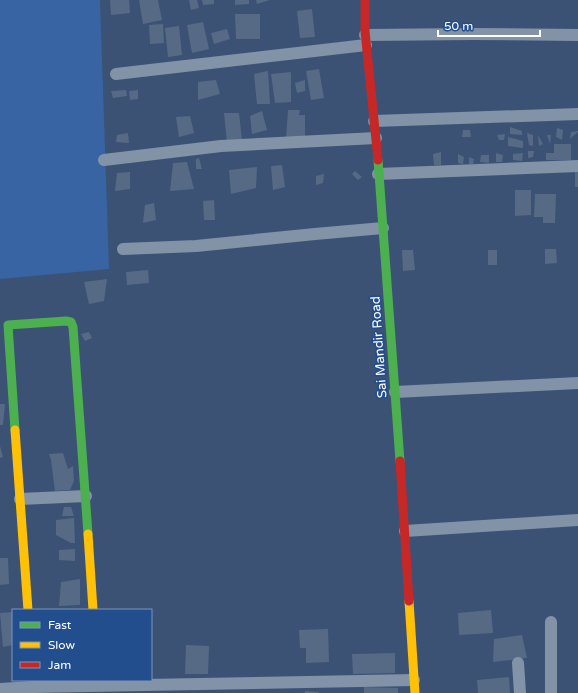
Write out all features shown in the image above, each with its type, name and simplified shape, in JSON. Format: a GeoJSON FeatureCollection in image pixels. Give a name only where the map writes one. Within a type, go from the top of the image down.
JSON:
{"type":"FeatureCollection","features":[{"type":"Feature","properties":{"kind":"street","name":"Sai Mandir Road"},"geometry":{"type":"LineString","coordinates":[[365,0],[366,40],[383,228],[415,693]]}},
{"type":"Feature","properties":{"kind":"street"},"geometry":{"type":"LineString","coordinates":[[116,74],[366,40],[473,34],[578,35]]}},
{"type":"Feature","properties":{"kind":"street"},"geometry":{"type":"LineString","coordinates":[[374,121],[578,114]]}},
{"type":"Feature","properties":{"kind":"street"},"geometry":{"type":"LineString","coordinates":[[104,160],[221,146],[376,138]]}},
{"type":"Feature","properties":{"kind":"street"},"geometry":{"type":"LineString","coordinates":[[378,174],[578,166]]}},
{"type":"Feature","properties":{"kind":"street"},"geometry":{"type":"LineString","coordinates":[[123,248],[196,246],[383,228]]}},
{"type":"Feature","properties":{"kind":"street"},"geometry":{"type":"LineString","coordinates":[[28,609],[20,499],[4,325],[66,321],[71,322],[74,327],[93,609]]}},
{"type":"Feature","properties":{"kind":"street"},"geometry":{"type":"LineString","coordinates":[[395,392],[578,383]]}},
{"type":"Feature","properties":{"kind":"street"},"geometry":{"type":"LineString","coordinates":[[20,499],[86,496]]}},
{"type":"Feature","properties":{"kind":"street"},"geometry":{"type":"LineString","coordinates":[[404,531],[578,520]]}},
{"type":"Feature","properties":{"kind":"street"},"geometry":{"type":"LineString","coordinates":[[551,622],[551,693]]}},
{"type":"Feature","properties":{"kind":"street"},"geometry":{"type":"LineString","coordinates":[[518,663],[520,693]]}},
{"type":"Feature","properties":{"kind":"street"},"geometry":{"type":"LineString","coordinates":[[0,689],[33,683],[97,686],[414,680]]}},
{"type":"Feature","properties":{"kind":"shaded area"},"geometry":{"type":"Polygon","coordinates":[[[0,0],[100,0],[109,269],[0,279],[0,0]]]}},
{"type":"Feature","properties":{"kind":"building"},"geometry":{"type":"Polygon","coordinates":[[[110,0],[129,0],[130,13],[111,15],[110,0]]]}},
{"type":"Feature","properties":{"kind":"building"},"geometry":{"type":"Polygon","coordinates":[[[139,0],[158,0],[162,20],[143,24],[139,0]]]}},
{"type":"Feature","properties":{"kind":"building"},"geometry":{"type":"Polygon","coordinates":[[[189,0],[197,0],[199,8],[191,10],[189,0]]]}},
{"type":"Feature","properties":{"kind":"building"},"geometry":{"type":"Polygon","coordinates":[[[202,0],[214,0],[214,4],[203,5],[202,0]]]}},
{"type":"Feature","properties":{"kind":"building"},"geometry":{"type":"Polygon","coordinates":[[[235,0],[249,0],[249,4],[235,5],[235,0]]]}},
{"type":"Feature","properties":{"kind":"building"},"geometry":{"type":"Polygon","coordinates":[[[256,0],[270,0],[257,4],[256,0]]]}},
{"type":"Feature","properties":{"kind":"building"},"geometry":{"type":"Polygon","coordinates":[[[312,9],[315,37],[300,38],[297,11],[312,9]]]}},
{"type":"Feature","properties":{"kind":"building"},"geometry":{"type":"Polygon","coordinates":[[[235,14],[260,14],[260,39],[236,39],[235,14]]]}},
{"type":"Feature","properties":{"kind":"building"},"geometry":{"type":"Polygon","coordinates":[[[203,22],[209,49],[192,53],[187,25],[203,22]]]}},
{"type":"Feature","properties":{"kind":"building"},"geometry":{"type":"Polygon","coordinates":[[[163,24],[164,43],[150,44],[149,25],[163,24]]]}},
{"type":"Feature","properties":{"kind":"building"},"geometry":{"type":"Polygon","coordinates":[[[179,26],[182,55],[168,57],[165,28],[179,26]]]}},
{"type":"Feature","properties":{"kind":"building"},"geometry":{"type":"Polygon","coordinates":[[[227,29],[230,39],[214,44],[211,33],[227,29]]]}},
{"type":"Feature","properties":{"kind":"building"},"geometry":{"type":"Polygon","coordinates":[[[319,69],[324,98],[311,100],[306,71],[319,69]]]}},
{"type":"Feature","properties":{"kind":"building"},"geometry":{"type":"Polygon","coordinates":[[[268,71],[270,104],[257,104],[254,74],[268,71]]]}},
{"type":"Feature","properties":{"kind":"building"},"geometry":{"type":"Polygon","coordinates":[[[291,72],[291,102],[275,103],[271,74],[291,72]]]}},
{"type":"Feature","properties":{"kind":"building"},"geometry":{"type":"Polygon","coordinates":[[[216,80],[220,94],[198,100],[198,82],[216,80]]]}},
{"type":"Feature","properties":{"kind":"building"},"geometry":{"type":"Polygon","coordinates":[[[305,80],[305,91],[297,93],[295,83],[305,80]]]}},
{"type":"Feature","properties":{"kind":"building"},"geometry":{"type":"Polygon","coordinates":[[[126,90],[127,96],[113,98],[111,91],[126,90]]]}},
{"type":"Feature","properties":{"kind":"building"},"geometry":{"type":"Polygon","coordinates":[[[138,90],[138,99],[130,100],[129,91],[138,90]]]}},
{"type":"Feature","properties":{"kind":"building"},"geometry":{"type":"Polygon","coordinates":[[[288,110],[300,110],[299,115],[305,115],[305,137],[286,139],[288,110]]]}},
{"type":"Feature","properties":{"kind":"building"},"geometry":{"type":"Polygon","coordinates":[[[262,111],[267,130],[252,134],[250,116],[262,111]]]}},
{"type":"Feature","properties":{"kind":"building"},"geometry":{"type":"Polygon","coordinates":[[[224,113],[239,113],[242,140],[227,143],[224,113]]]}},
{"type":"Feature","properties":{"kind":"building"},"geometry":{"type":"Polygon","coordinates":[[[190,116],[194,133],[179,137],[176,117],[190,116]]]}},
{"type":"Feature","properties":{"kind":"building"},"geometry":{"type":"Polygon","coordinates":[[[510,127],[522,131],[522,135],[510,134],[510,127]]]}},
{"type":"Feature","properties":{"kind":"building"},"geometry":{"type":"Polygon","coordinates":[[[557,128],[563,130],[562,140],[556,137],[557,128]]]}},
{"type":"Feature","properties":{"kind":"building"},"geometry":{"type":"Polygon","coordinates":[[[463,130],[470,130],[471,137],[462,137],[463,130]]]}},
{"type":"Feature","properties":{"kind":"building"},"geometry":{"type":"Polygon","coordinates":[[[571,132],[578,132],[570,139],[571,132]]]}},
{"type":"Feature","properties":{"kind":"building"},"geometry":{"type":"Polygon","coordinates":[[[128,133],[129,143],[116,142],[117,135],[128,133]]]}},
{"type":"Feature","properties":{"kind":"building"},"geometry":{"type":"Polygon","coordinates":[[[527,133],[533,135],[533,146],[529,145],[527,133]]]}},
{"type":"Feature","properties":{"kind":"building"},"geometry":{"type":"Polygon","coordinates":[[[505,134],[504,140],[499,140],[497,135],[505,134]]]}},
{"type":"Feature","properties":{"kind":"building"},"geometry":{"type":"Polygon","coordinates":[[[538,135],[543,144],[539,146],[538,135]]]}},
{"type":"Feature","properties":{"kind":"building"},"geometry":{"type":"Polygon","coordinates":[[[547,135],[551,135],[550,144],[547,135]]]}},
{"type":"Feature","properties":{"kind":"building"},"geometry":{"type":"Polygon","coordinates":[[[508,137],[523,141],[523,148],[508,146],[508,137]]]}},
{"type":"Feature","properties":{"kind":"building"},"geometry":{"type":"Polygon","coordinates":[[[554,144],[571,144],[571,160],[546,160],[546,153],[554,153],[554,144]]]}},
{"type":"Feature","properties":{"kind":"building"},"geometry":{"type":"Polygon","coordinates":[[[528,151],[534,151],[533,157],[528,158],[528,151]]]}},
{"type":"Feature","properties":{"kind":"building"},"geometry":{"type":"Polygon","coordinates":[[[441,152],[441,165],[434,165],[433,154],[441,152]]]}},
{"type":"Feature","properties":{"kind":"building"},"geometry":{"type":"Polygon","coordinates":[[[496,153],[503,155],[502,162],[496,162],[496,153]]]}},
{"type":"Feature","properties":{"kind":"building"},"geometry":{"type":"Polygon","coordinates":[[[523,153],[522,161],[513,160],[513,154],[523,153]]]}},
{"type":"Feature","properties":{"kind":"building"},"geometry":{"type":"Polygon","coordinates":[[[458,154],[464,157],[463,164],[458,163],[458,154]]]}},
{"type":"Feature","properties":{"kind":"building"},"geometry":{"type":"Polygon","coordinates":[[[481,155],[489,155],[489,163],[480,162],[481,155]]]}},
{"type":"Feature","properties":{"kind":"building"},"geometry":{"type":"Polygon","coordinates":[[[469,157],[474,159],[473,164],[469,164],[469,157]]]}},
{"type":"Feature","properties":{"kind":"building"},"geometry":{"type":"Polygon","coordinates":[[[199,158],[202,169],[196,169],[196,159],[199,158]]]}},
{"type":"Feature","properties":{"kind":"building"},"geometry":{"type":"Polygon","coordinates":[[[187,162],[194,189],[170,191],[173,163],[187,162]]]}},
{"type":"Feature","properties":{"kind":"building"},"geometry":{"type":"Polygon","coordinates":[[[282,165],[285,187],[273,190],[271,166],[282,165]]]}},
{"type":"Feature","properties":{"kind":"building"},"geometry":{"type":"Polygon","coordinates":[[[257,167],[256,188],[231,194],[229,170],[257,167]]]}},
{"type":"Feature","properties":{"kind":"building"},"geometry":{"type":"Polygon","coordinates":[[[355,171],[362,177],[358,180],[352,174],[355,171]]]}},
{"type":"Feature","properties":{"kind":"building"},"geometry":{"type":"Polygon","coordinates":[[[575,171],[578,171],[578,187],[575,187],[575,171]]]}},
{"type":"Feature","properties":{"kind":"building"},"geometry":{"type":"Polygon","coordinates":[[[130,172],[130,189],[115,191],[117,173],[130,172]]]}},
{"type":"Feature","properties":{"kind":"building"},"geometry":{"type":"Polygon","coordinates":[[[324,174],[323,183],[316,185],[316,176],[324,174]]]}},
{"type":"Feature","properties":{"kind":"building"},"geometry":{"type":"Polygon","coordinates":[[[515,190],[531,190],[531,215],[515,216],[515,190]]]}},
{"type":"Feature","properties":{"kind":"building"},"geometry":{"type":"Polygon","coordinates":[[[535,194],[556,194],[555,223],[543,223],[543,217],[534,217],[535,194]]]}},
{"type":"Feature","properties":{"kind":"building"},"geometry":{"type":"Polygon","coordinates":[[[214,200],[215,220],[204,220],[203,201],[214,200]]]}},
{"type":"Feature","properties":{"kind":"building"},"geometry":{"type":"Polygon","coordinates":[[[154,203],[156,220],[143,223],[145,205],[154,203]]]}},
{"type":"Feature","properties":{"kind":"building"},"geometry":{"type":"Polygon","coordinates":[[[545,249],[556,249],[557,263],[545,264],[545,249]]]}},
{"type":"Feature","properties":{"kind":"building"},"geometry":{"type":"Polygon","coordinates":[[[402,250],[413,250],[415,270],[403,271],[402,250]]]}},
{"type":"Feature","properties":{"kind":"building"},"geometry":{"type":"Polygon","coordinates":[[[488,250],[497,250],[497,265],[488,265],[488,250]]]}},
{"type":"Feature","properties":{"kind":"building"},"geometry":{"type":"Polygon","coordinates":[[[148,270],[149,283],[127,285],[126,272],[148,270]]]}},
{"type":"Feature","properties":{"kind":"building"},"geometry":{"type":"Polygon","coordinates":[[[107,279],[104,301],[89,304],[84,282],[107,279]]]}},
{"type":"Feature","properties":{"kind":"building"},"geometry":{"type":"Polygon","coordinates":[[[89,332],[92,338],[85,341],[81,334],[89,332]]]}},
{"type":"Feature","properties":{"kind":"building"},"geometry":{"type":"Polygon","coordinates":[[[0,404],[5,404],[3,425],[0,425],[0,404]]]}},
{"type":"Feature","properties":{"kind":"building"},"geometry":{"type":"Polygon","coordinates":[[[0,446],[3,457],[0,458],[0,446]]]}},
{"type":"Feature","properties":{"kind":"building"},"geometry":{"type":"Polygon","coordinates":[[[63,453],[68,469],[73,466],[74,481],[70,490],[55,491],[49,454],[63,453]]]}},
{"type":"Feature","properties":{"kind":"building"},"geometry":{"type":"Polygon","coordinates":[[[64,507],[71,507],[74,516],[62,516],[64,507]]]}},
{"type":"Feature","properties":{"kind":"building"},"geometry":{"type":"Polygon","coordinates":[[[74,518],[75,543],[71,543],[56,535],[56,520],[74,518]]]}},
{"type":"Feature","properties":{"kind":"building"},"geometry":{"type":"Polygon","coordinates":[[[75,549],[75,561],[59,560],[59,550],[75,549]]]}},
{"type":"Feature","properties":{"kind":"building"},"geometry":{"type":"Polygon","coordinates":[[[0,558],[8,558],[9,584],[0,585],[0,558]]]}},
{"type":"Feature","properties":{"kind":"building"},"geometry":{"type":"Polygon","coordinates":[[[80,579],[80,605],[59,606],[61,582],[80,579]]]}},
{"type":"Feature","properties":{"kind":"building"},"geometry":{"type":"Polygon","coordinates":[[[491,610],[493,633],[459,635],[458,613],[491,610]]]}},
{"type":"Feature","properties":{"kind":"building"},"geometry":{"type":"Polygon","coordinates":[[[12,612],[12,645],[3,647],[0,613],[12,612]]]}},
{"type":"Feature","properties":{"kind":"building"},"geometry":{"type":"Polygon","coordinates":[[[328,629],[329,662],[306,663],[306,648],[300,648],[299,630],[328,629]]]}},
{"type":"Feature","properties":{"kind":"building"},"geometry":{"type":"Polygon","coordinates":[[[522,635],[527,658],[493,662],[494,639],[522,635]]]}},
{"type":"Feature","properties":{"kind":"building"},"geometry":{"type":"Polygon","coordinates":[[[186,645],[209,646],[208,674],[185,674],[186,645]]]}},
{"type":"Feature","properties":{"kind":"building"},"geometry":{"type":"Polygon","coordinates":[[[395,653],[395,673],[353,674],[352,654],[395,653]]]}},
{"type":"Feature","properties":{"kind":"building"},"geometry":{"type":"Polygon","coordinates":[[[509,677],[510,693],[478,693],[477,680],[509,677]]]}},
{"type":"Feature","properties":{"kind":"building"},"geometry":{"type":"Polygon","coordinates":[[[364,687],[398,688],[398,693],[364,693],[364,687]]]}},
{"type":"Feature","properties":{"kind":"building"},"geometry":{"type":"Polygon","coordinates":[[[305,691],[319,692],[319,693],[305,693],[305,691]]]}},
{"type":"Feature","properties":{"kind":"traffic: fast"},"geometry":{"type":"LineString","coordinates":[[378,160],[400,461]]}},
{"type":"Feature","properties":{"kind":"traffic: fast"},"geometry":{"type":"LineString","coordinates":[[15,430],[8,325],[66,321],[71,322],[73,327],[88,534]]}},
{"type":"Feature","properties":{"kind":"traffic: slow"},"geometry":{"type":"LineString","coordinates":[[15,430],[28,609]]}},
{"type":"Feature","properties":{"kind":"traffic: slow"},"geometry":{"type":"LineString","coordinates":[[88,534],[93,609]]}},
{"type":"Feature","properties":{"kind":"traffic: slow"},"geometry":{"type":"LineString","coordinates":[[409,601],[415,693]]}},
{"type":"Feature","properties":{"kind":"traffic: jam"},"geometry":{"type":"LineString","coordinates":[[365,0],[365,31],[378,160]]}},
{"type":"Feature","properties":{"kind":"traffic: jam"},"geometry":{"type":"LineString","coordinates":[[400,461],[409,601]]}}]}
